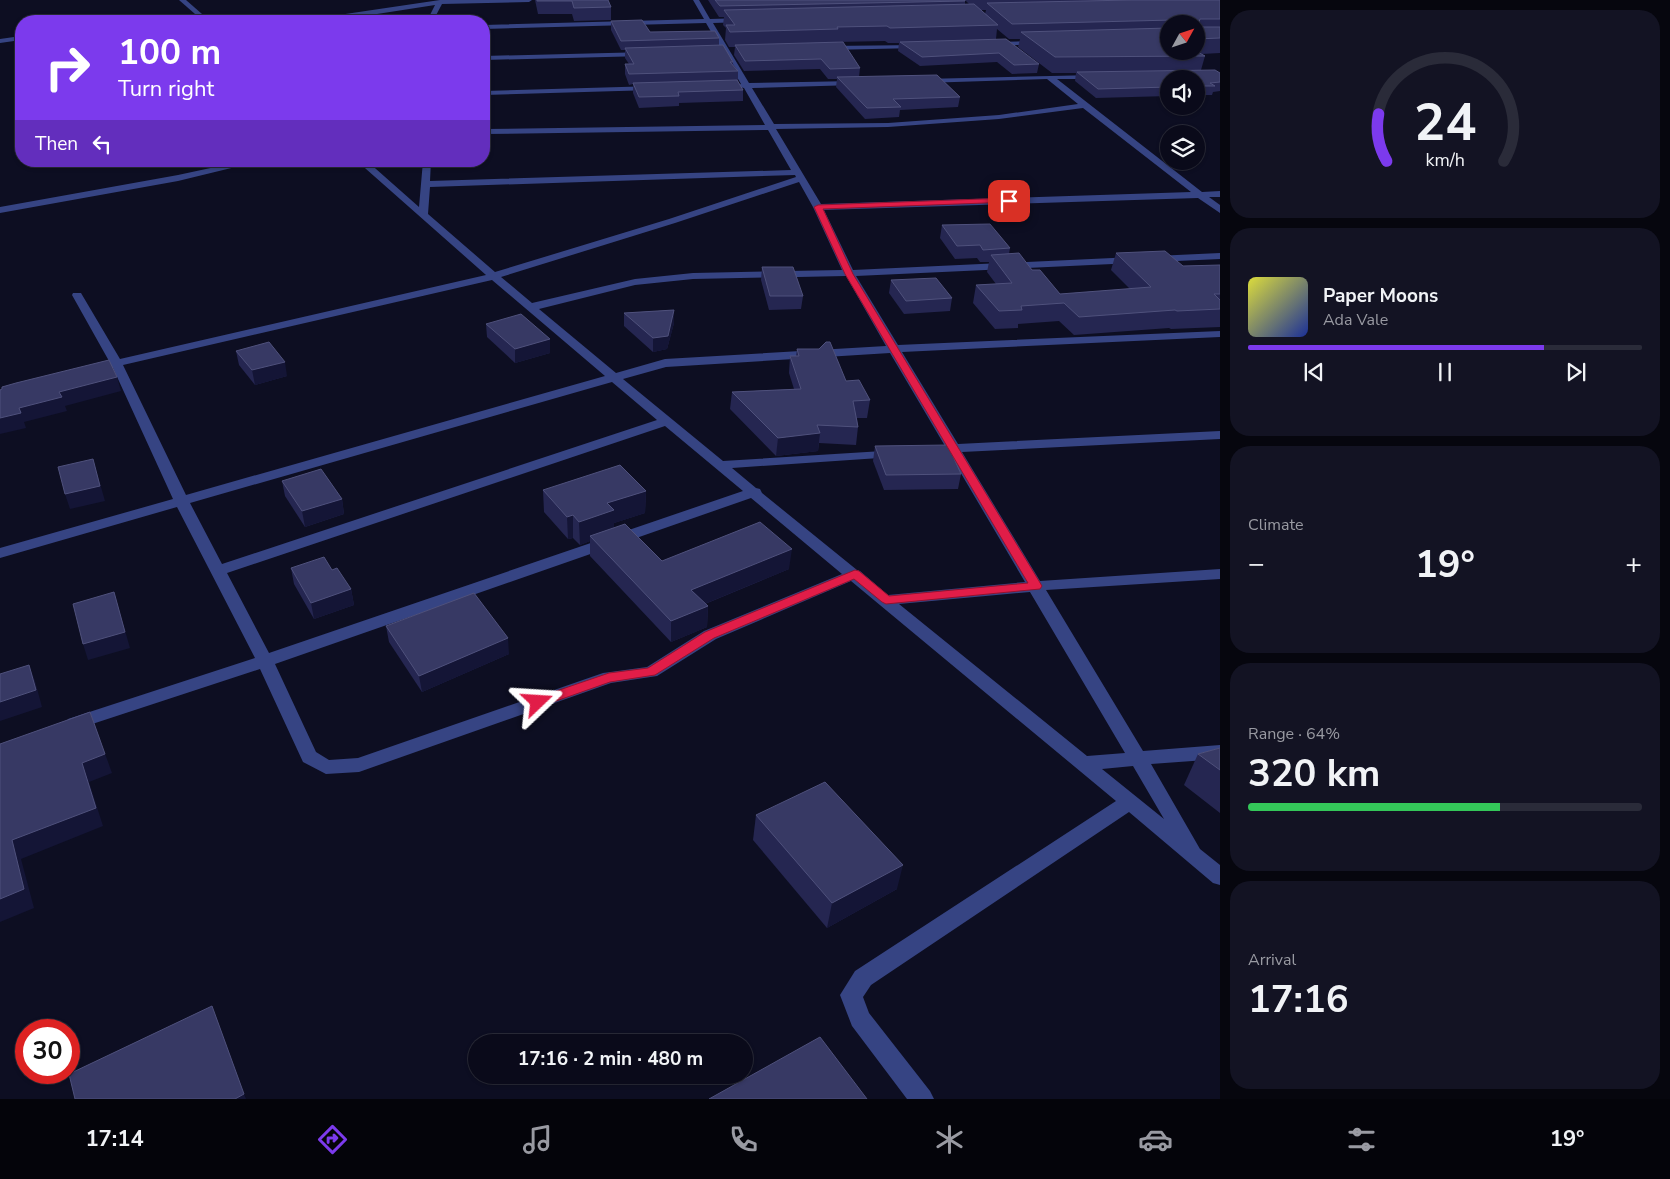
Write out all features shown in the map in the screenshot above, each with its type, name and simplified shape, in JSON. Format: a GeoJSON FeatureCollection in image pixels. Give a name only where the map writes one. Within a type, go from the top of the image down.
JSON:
{"type":"FeatureCollection","features":[{"type":"Feature","properties":{"kind":"street"},"geometry":{"type":"LineString","coordinates":[[182,0],[200,15]]}},
{"type":"Feature","properties":{"kind":"street"},"geometry":{"type":"LineString","coordinates":[[356,15],[453,0]]}},
{"type":"Feature","properties":{"kind":"street"},"geometry":{"type":"LineString","coordinates":[[438,1],[529,0]]}},
{"type":"Feature","properties":{"kind":"street"},"geometry":{"type":"LineString","coordinates":[[696,0],[818,207],[849,274],[1197,858]]}},
{"type":"Feature","properties":{"kind":"street"},"geometry":{"type":"LineString","coordinates":[[432,15],[438,1]]}},
{"type":"Feature","properties":{"kind":"street"},"geometry":{"type":"LineString","coordinates":[[490,27],[748,20]]}},
{"type":"Feature","properties":{"kind":"street"},"geometry":{"type":"LineString","coordinates":[[1000,38],[1014,49]]}},
{"type":"Feature","properties":{"kind":"street"},"geometry":{"type":"LineString","coordinates":[[0,41],[15,39]]}},
{"type":"Feature","properties":{"kind":"street"},"geometry":{"type":"LineString","coordinates":[[989,44],[1046,43]]}},
{"type":"Feature","properties":{"kind":"street"},"geometry":{"type":"LineString","coordinates":[[815,49],[925,46]]}},
{"type":"Feature","properties":{"kind":"street"},"geometry":{"type":"LineString","coordinates":[[490,58],[649,54]]}},
{"type":"Feature","properties":{"kind":"street"},"geometry":{"type":"LineString","coordinates":[[912,81],[1045,74],[1107,76]]}},
{"type":"Feature","properties":{"kind":"street"},"geometry":{"type":"LineString","coordinates":[[1045,74],[1220,210]]}},
{"type":"Feature","properties":{"kind":"street"},"geometry":{"type":"LineString","coordinates":[[727,86],[864,82]]}},
{"type":"Feature","properties":{"kind":"street"},"geometry":{"type":"LineString","coordinates":[[490,93],[659,88]]}},
{"type":"Feature","properties":{"kind":"street"},"geometry":{"type":"LineString","coordinates":[[490,132],[888,125],[999,117],[1084,105]]}},
{"type":"Feature","properties":{"kind":"street"},"geometry":{"type":"LineString","coordinates":[[0,210],[228,167]]}},
{"type":"Feature","properties":{"kind":"street"},"geometry":{"type":"LineString","coordinates":[[369,167],[423,216],[614,377],[1085,763],[1220,877]]}},
{"type":"Feature","properties":{"kind":"street"},"geometry":{"type":"LineString","coordinates":[[423,216],[426,167]]}},
{"type":"Feature","properties":{"kind":"street"},"geometry":{"type":"LineString","coordinates":[[425,184],[799,175]]}},
{"type":"Feature","properties":{"kind":"street"},"geometry":{"type":"LineString","coordinates":[[98,368],[116,362],[494,276],[672,221],[799,175]]}},
{"type":"Feature","properties":{"kind":"street"},"geometry":{"type":"LineString","coordinates":[[818,207],[1220,194]]}},
{"type":"Feature","properties":{"kind":"street"},"geometry":{"type":"LineString","coordinates":[[531,307],[635,282],[694,276],[849,274],[1220,256]]}},
{"type":"Feature","properties":{"kind":"street"},"geometry":{"type":"LineString","coordinates":[[77,295],[116,362],[181,500],[265,661],[309,757],[326,768],[359,765],[609,677],[651,672],[710,635],[855,574]]}},
{"type":"Feature","properties":{"kind":"street"},"geometry":{"type":"LineString","coordinates":[[0,554],[181,500],[665,363],[894,349],[1220,334]]}},
{"type":"Feature","properties":{"kind":"street"},"geometry":{"type":"LineString","coordinates":[[218,571],[668,421]]}},
{"type":"Feature","properties":{"kind":"street"},"geometry":{"type":"LineString","coordinates":[[934,450],[1220,435]]}},
{"type":"Feature","properties":{"kind":"street"},"geometry":{"type":"LineString","coordinates":[[722,466],[906,452]]}},
{"type":"Feature","properties":{"kind":"street"},"geometry":{"type":"LineString","coordinates":[[57,729],[265,661],[755,492]]}},
{"type":"Feature","properties":{"kind":"street"},"geometry":{"type":"LineString","coordinates":[[886,600],[1036,586],[1220,574]]}},
{"type":"Feature","properties":{"kind":"street"},"geometry":{"type":"LineString","coordinates":[[1085,763],[1220,752]]}},
{"type":"Feature","properties":{"kind":"street"},"geometry":{"type":"LineString","coordinates":[[922,1099],[860,1019],[851,994],[863,978],[1130,801]]}},
{"type":"Feature","properties":{"kind":"building"},"geometry":{"type":"Polygon","coordinates":[[[537,0],[608,0],[611,7],[574,8],[572,1],[537,0]]]}},
{"type":"Feature","properties":{"kind":"building"},"geometry":{"type":"Polygon","coordinates":[[[715,0],[965,0],[965,1],[720,6],[715,0]]]}},
{"type":"Feature","properties":{"kind":"building"},"geometry":{"type":"Polygon","coordinates":[[[1220,0],[1220,19],[1205,19],[1205,15],[1160,15],[1160,20],[1012,24],[987,3],[1220,0]]]}},
{"type":"Feature","properties":{"kind":"building"},"geometry":{"type":"Polygon","coordinates":[[[974,4],[998,25],[890,28],[887,26],[837,27],[838,29],[730,32],[726,25],[735,25],[724,10],[974,4]]]}},
{"type":"Feature","properties":{"kind":"building"},"geometry":{"type":"Polygon","coordinates":[[[642,20],[650,32],[715,31],[719,38],[621,41],[611,21],[642,20]]]}},
{"type":"Feature","properties":{"kind":"building"},"geometry":{"type":"Polygon","coordinates":[[[1205,27],[1220,27],[1220,38],[1205,39],[1205,27]]]}},
{"type":"Feature","properties":{"kind":"building"},"geometry":{"type":"Polygon","coordinates":[[[1160,28],[1160,56],[1055,57],[1021,32],[1160,28]]]}},
{"type":"Feature","properties":{"kind":"building"},"geometry":{"type":"Polygon","coordinates":[[[1006,39],[1039,64],[1014,65],[999,53],[922,57],[900,42],[1006,39]]]}},
{"type":"Feature","properties":{"kind":"building"},"geometry":{"type":"Polygon","coordinates":[[[843,42],[860,68],[830,69],[821,59],[745,61],[735,45],[843,42]]]}},
{"type":"Feature","properties":{"kind":"building"},"geometry":{"type":"Polygon","coordinates":[[[723,45],[733,62],[730,62],[738,71],[629,74],[625,64],[634,64],[625,48],[723,45]]]}},
{"type":"Feature","properties":{"kind":"building"},"geometry":{"type":"Polygon","coordinates":[[[1205,70],[1215,70],[1220,73],[1220,82],[1210,83],[1215,86],[1205,86],[1205,70]]]}},
{"type":"Feature","properties":{"kind":"building"},"geometry":{"type":"Polygon","coordinates":[[[1160,71],[1160,87],[1098,89],[1077,72],[1160,71]]]}},
{"type":"Feature","properties":{"kind":"building"},"geometry":{"type":"Polygon","coordinates":[[[937,75],[960,97],[893,99],[901,107],[867,108],[837,77],[937,75]]]}},
{"type":"Feature","properties":{"kind":"building"},"geometry":{"type":"Polygon","coordinates":[[[737,80],[743,90],[678,92],[679,96],[639,97],[633,83],[737,80]]]}},
{"type":"Feature","properties":{"kind":"building"},"geometry":{"type":"Polygon","coordinates":[[[990,224],[1010,248],[983,250],[980,245],[957,246],[942,225],[990,224]]]}},
{"type":"Feature","properties":{"kind":"building"},"geometry":{"type":"Polygon","coordinates":[[[1165,251],[1183,266],[1220,265],[1220,294],[1214,294],[1220,300],[1220,309],[1175,310],[1079,317],[1064,303],[1021,306],[1022,310],[999,311],[976,285],[1012,283],[991,255],[1019,253],[1032,270],[1040,270],[1060,294],[1151,287],[1116,253],[1165,251]]]}},
{"type":"Feature","properties":{"kind":"building"},"geometry":{"type":"Polygon","coordinates":[[[762,267],[793,267],[803,296],[770,296],[762,267]]]}},
{"type":"Feature","properties":{"kind":"building"},"geometry":{"type":"Polygon","coordinates":[[[936,278],[952,298],[906,301],[891,280],[936,278]]]}},
{"type":"Feature","properties":{"kind":"building"},"geometry":{"type":"Polygon","coordinates":[[[674,310],[668,336],[653,338],[624,313],[674,310]]]}},
{"type":"Feature","properties":{"kind":"building"},"geometry":{"type":"Polygon","coordinates":[[[521,314],[550,339],[515,349],[486,324],[521,314]]]}},
{"type":"Feature","properties":{"kind":"building"},"geometry":{"type":"Polygon","coordinates":[[[269,342],[285,362],[252,370],[236,351],[269,342]]]}},
{"type":"Feature","properties":{"kind":"building"},"geometry":{"type":"Polygon","coordinates":[[[826,342],[830,342],[846,381],[859,380],[870,400],[853,401],[858,427],[817,425],[820,433],[778,438],[732,392],[801,389],[790,356],[799,356],[797,349],[819,349],[826,342]]]}},
{"type":"Feature","properties":{"kind":"building"},"geometry":{"type":"Polygon","coordinates":[[[109,360],[117,377],[59,392],[62,397],[19,408],[21,413],[0,418],[0,390],[2,387],[109,360]]]}},
{"type":"Feature","properties":{"kind":"building"},"geometry":{"type":"Polygon","coordinates":[[[948,445],[961,474],[886,475],[875,446],[948,445]]]}},
{"type":"Feature","properties":{"kind":"building"},"geometry":{"type":"Polygon","coordinates":[[[93,459],[100,486],[65,494],[58,467],[93,459]]]}},
{"type":"Feature","properties":{"kind":"building"},"geometry":{"type":"Polygon","coordinates":[[[620,465],[646,491],[607,503],[614,510],[579,522],[573,515],[567,517],[543,490],[620,465]]]}},
{"type":"Feature","properties":{"kind":"building"},"geometry":{"type":"Polygon","coordinates":[[[321,469],[342,499],[302,511],[282,481],[321,469]]]}},
{"type":"Feature","properties":{"kind":"building"},"geometry":{"type":"Polygon","coordinates":[[[760,522],[792,549],[691,590],[708,606],[671,621],[590,536],[625,524],[662,561],[760,522]]]}},
{"type":"Feature","properties":{"kind":"building"},"geometry":{"type":"Polygon","coordinates":[[[324,557],[332,570],[337,568],[351,589],[311,603],[291,568],[324,557]]]}},
{"type":"Feature","properties":{"kind":"building"},"geometry":{"type":"Polygon","coordinates":[[[114,592],[125,632],[83,644],[73,604],[114,592]]]}},
{"type":"Feature","properties":{"kind":"building"},"geometry":{"type":"Polygon","coordinates":[[[474,593],[508,638],[419,676],[386,626],[474,593]]]}},
{"type":"Feature","properties":{"kind":"building"},"geometry":{"type":"Polygon","coordinates":[[[29,665],[36,690],[0,702],[0,674],[29,665]]]}},
{"type":"Feature","properties":{"kind":"building"},"geometry":{"type":"Polygon","coordinates":[[[90,712],[105,754],[82,763],[96,808],[12,840],[24,889],[0,899],[0,744],[90,712]]]}},
{"type":"Feature","properties":{"kind":"building"},"geometry":{"type":"Polygon","coordinates":[[[1220,748],[1220,770],[1198,754],[1220,748]]]}},
{"type":"Feature","properties":{"kind":"building"},"geometry":{"type":"Polygon","coordinates":[[[825,782],[903,865],[832,903],[756,815],[825,782]]]}},
{"type":"Feature","properties":{"kind":"building"},"geometry":{"type":"Polygon","coordinates":[[[212,1006],[244,1094],[235,1099],[75,1099],[71,1084],[80,1084],[80,1069],[212,1006]]]}},
{"type":"Feature","properties":{"kind":"building"},"geometry":{"type":"Polygon","coordinates":[[[820,1037],[867,1099],[709,1099],[736,1084],[753,1084],[753,1074],[820,1037]]]}},
{"type":"Feature","properties":{"kind":"route"},"geometry":{"type":"LineString","coordinates":[[538,702],[609,677],[651,672],[710,635],[855,574],[886,600],[1036,586],[849,274],[818,207],[1009,201]]}}]}
